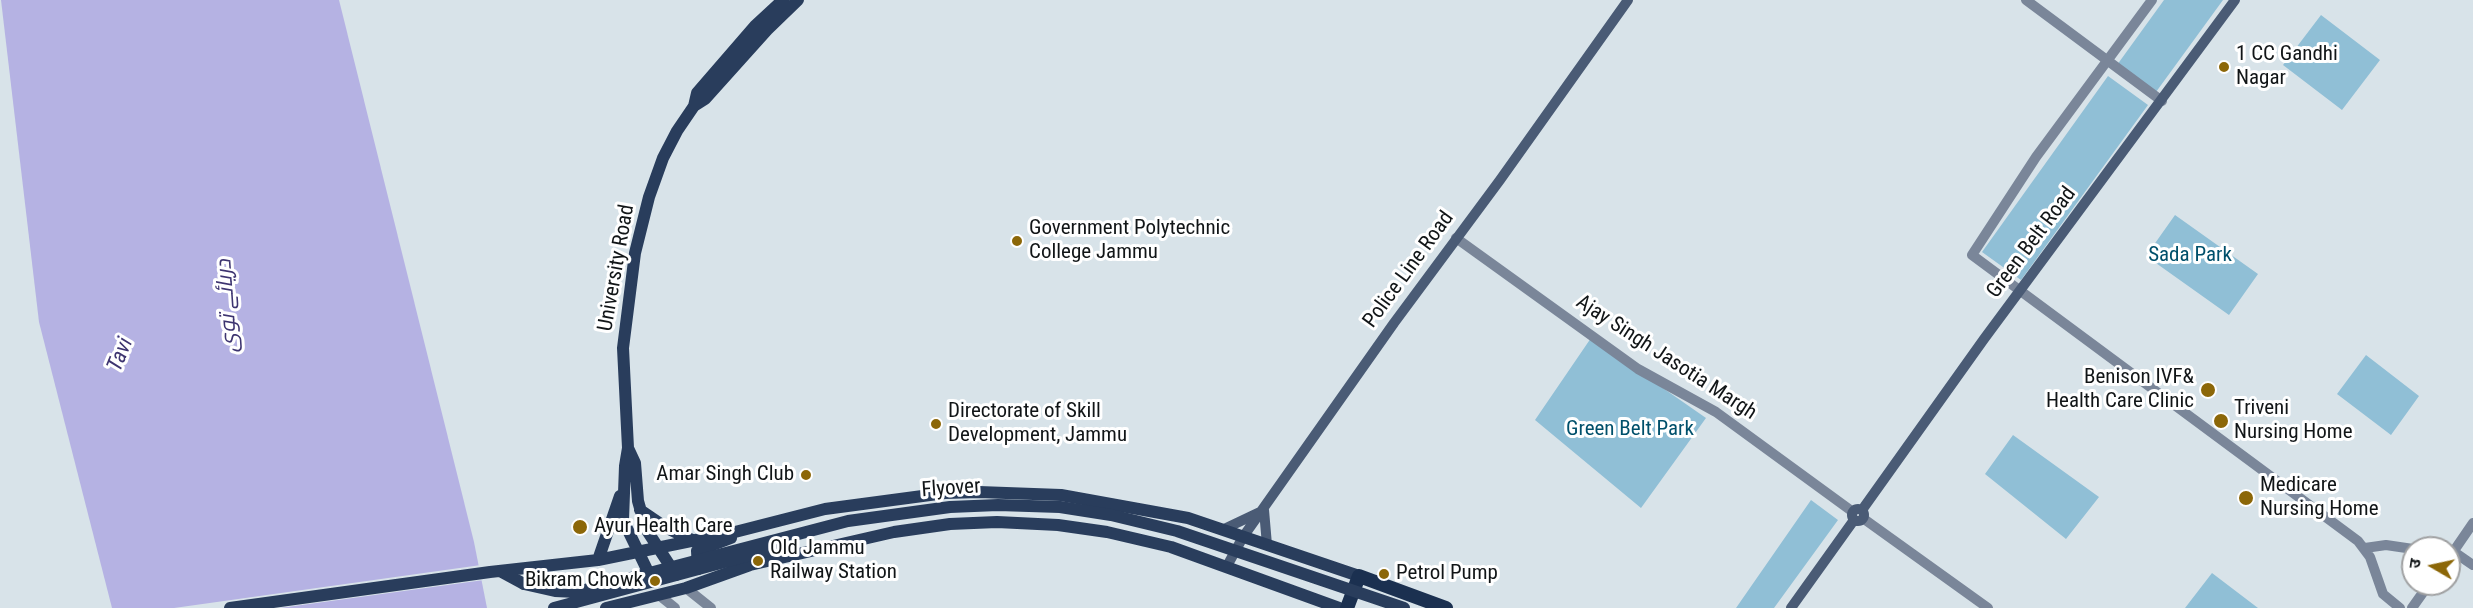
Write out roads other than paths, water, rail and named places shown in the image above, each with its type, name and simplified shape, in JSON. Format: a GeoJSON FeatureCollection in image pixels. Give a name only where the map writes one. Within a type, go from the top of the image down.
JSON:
{"type":"FeatureCollection","features":[{"type":"Feature","properties":{"kind":"highway"},"geometry":{"type":"LineString","coordinates":[[1347,608],[1362,577]]}},
{"type":"Feature","properties":{"kind":"highway"},"geometry":{"type":"LineString","coordinates":[[1353,608],[1362,577]]}},
{"type":"Feature","properties":{"kind":"highway"},"geometry":{"type":"LineString","coordinates":[[1362,577],[1446,608]]}},
{"type":"Feature","properties":{"kind":"main road","name":"University Road"},"geometry":{"type":"LineString","coordinates":[[628,448],[623,356],[635,253],[649,197],[663,158],[694,106],[697,93],[755,26],[783,0]]}},
{"type":"Feature","properties":{"kind":"main road","name":"University Road"},"geometry":{"type":"LineString","coordinates":[[694,106],[705,99],[767,30],[798,0]]}},
{"type":"Feature","properties":{"kind":"main road","name":"Police Line Road"},"geometry":{"type":"LineString","coordinates":[[1227,566],[1242,537],[1264,510],[1628,0]]}},
{"type":"Feature","properties":{"kind":"main road","name":"Green Belt Road"},"geometry":{"type":"LineString","coordinates":[[1791,608],[2020,291],[2235,0]]}},
{"type":"Feature","properties":{"kind":"main road"},"geometry":{"type":"LineString","coordinates":[[628,448],[623,520],[659,595]]}},
{"type":"Feature","properties":{"kind":"main road"},"geometry":{"type":"LineString","coordinates":[[628,448],[635,463],[640,510],[657,548],[686,588]]}},
{"type":"Feature","properties":{"kind":"main road"},"geometry":{"type":"LineString","coordinates":[[598,560],[625,478]]}},
{"type":"Feature","properties":{"kind":"main road"},"geometry":{"type":"LineString","coordinates":[[230,608],[638,554],[735,532],[825,508],[945,493],[1061,495],[1188,518],[1362,577]]}},
{"type":"Feature","properties":{"kind":"main road","name":"Flyover"},"geometry":{"type":"LineString","coordinates":[[495,572],[524,584],[555,591],[577,592],[849,521],[927,509],[998,505],[1080,510],[1177,531],[1404,608]]}},
{"type":"Feature","properties":{"kind":"main road"},"geometry":{"type":"LineString","coordinates":[[640,510],[672,531],[694,541]]}},
{"type":"Feature","properties":{"kind":"main road"},"geometry":{"type":"LineString","coordinates":[[1222,530],[1264,510],[1268,545]]}},
{"type":"Feature","properties":{"kind":"main road","name":"Flyover"},"geometry":{"type":"LineString","coordinates":[[553,608],[849,528],[950,513],[998,512],[1059,514],[1099,520],[1174,537],[1384,608]]}},
{"type":"Feature","properties":{"kind":"main road"},"geometry":{"type":"LineString","coordinates":[[606,608],[686,588],[750,565],[894,532],[950,524],[997,522],[1058,525],[1107,532],[1171,548],[1227,566],[1339,608]]}},
{"type":"Feature","properties":{"kind":"main road"},"geometry":{"type":"LineString","coordinates":[[718,577],[700,572],[696,554],[699,550],[727,541],[735,532]]}},
{"type":"Feature","properties":{"kind":"street"},"geometry":{"type":"LineString","coordinates":[[2026,0],[2162,101]]}},
{"type":"Feature","properties":{"kind":"street"},"geometry":{"type":"LineString","coordinates":[[2152,0],[2036,157],[1972,255],[2365,548],[2383,594],[2400,608]]}},
{"type":"Feature","properties":{"kind":"street","name":"Ajay Singh Jasotia Margh"},"geometry":{"type":"LineString","coordinates":[[1456,238],[1638,369],[1724,417],[1988,608]]}},
{"type":"Feature","properties":{"kind":"street"},"geometry":{"type":"LineString","coordinates":[[2461,540],[2473,523]]}},
{"type":"Feature","properties":{"kind":"street"},"geometry":{"type":"LineString","coordinates":[[2365,548],[2386,545],[2401,547]]}},
{"type":"Feature","properties":{"kind":"street"},"geometry":{"type":"LineString","coordinates":[[686,588],[711,608]]}},
{"type":"Feature","properties":{"kind":"street"},"geometry":{"type":"LineString","coordinates":[[659,595],[675,608]]}},
{"type":"Feature","properties":{"kind":"water"},"geometry":{"type":"Polygon","coordinates":[[[1,0],[339,0],[474,542],[487,608],[112,608],[39,322],[1,0]]]}},
{"type":"Feature","properties":{"kind":"place","name":"1 CC Gandhi Nagar"},"geometry":{"type":"Point","coordinates":[2224,67]}},
{"type":"Feature","properties":{"kind":"place","name":"Government Polytechnic College Jammu"},"geometry":{"type":"Point","coordinates":[1017,241]}},
{"type":"Feature","properties":{"kind":"place","name":"Benison IVF& Health Care Clinic"},"geometry":{"type":"Point","coordinates":[2208,390]}},
{"type":"Feature","properties":{"kind":"place","name":"Triveni Nursing Home"},"geometry":{"type":"Point","coordinates":[2221,421]}},
{"type":"Feature","properties":{"kind":"place","name":"Directorate of Skill Development, Jammu"},"geometry":{"type":"Point","coordinates":[936,424]}},
{"type":"Feature","properties":{"kind":"place","name":"Amar Singh Club"},"geometry":{"type":"Point","coordinates":[806,475]}},
{"type":"Feature","properties":{"kind":"place","name":"Medicare Nursing Home"},"geometry":{"type":"Point","coordinates":[2246,498]}},
{"type":"Feature","properties":{"kind":"place","name":"Ayur Health Care"},"geometry":{"type":"Point","coordinates":[580,527]}},
{"type":"Feature","properties":{"kind":"place","name":"Old Jammu Railway Station"},"geometry":{"type":"Point","coordinates":[758,561]}},
{"type":"Feature","properties":{"kind":"place","name":"Petrol Pump"},"geometry":{"type":"Point","coordinates":[1384,574]}},
{"type":"Feature","properties":{"kind":"place","name":"Bikram Chowk"},"geometry":{"type":"Point","coordinates":[655,581]}},
{"type":"Feature","properties":{"kind":"park label","name":"Sada Park"},"geometry":{"type":"Point","coordinates":[2190,256]}},
{"type":"Feature","properties":{"kind":"park label","name":"Green Belt Park"},"geometry":{"type":"Point","coordinates":[1630,430]}},
{"type":"Feature","properties":{"kind":"water label","name":"دریائے توی"},"geometry":{"type":"Point","coordinates":[228,306]}},
{"type":"Feature","properties":{"kind":"water label","name":"Tavi"},"geometry":{"type":"Point","coordinates":[121,355]}}]}
